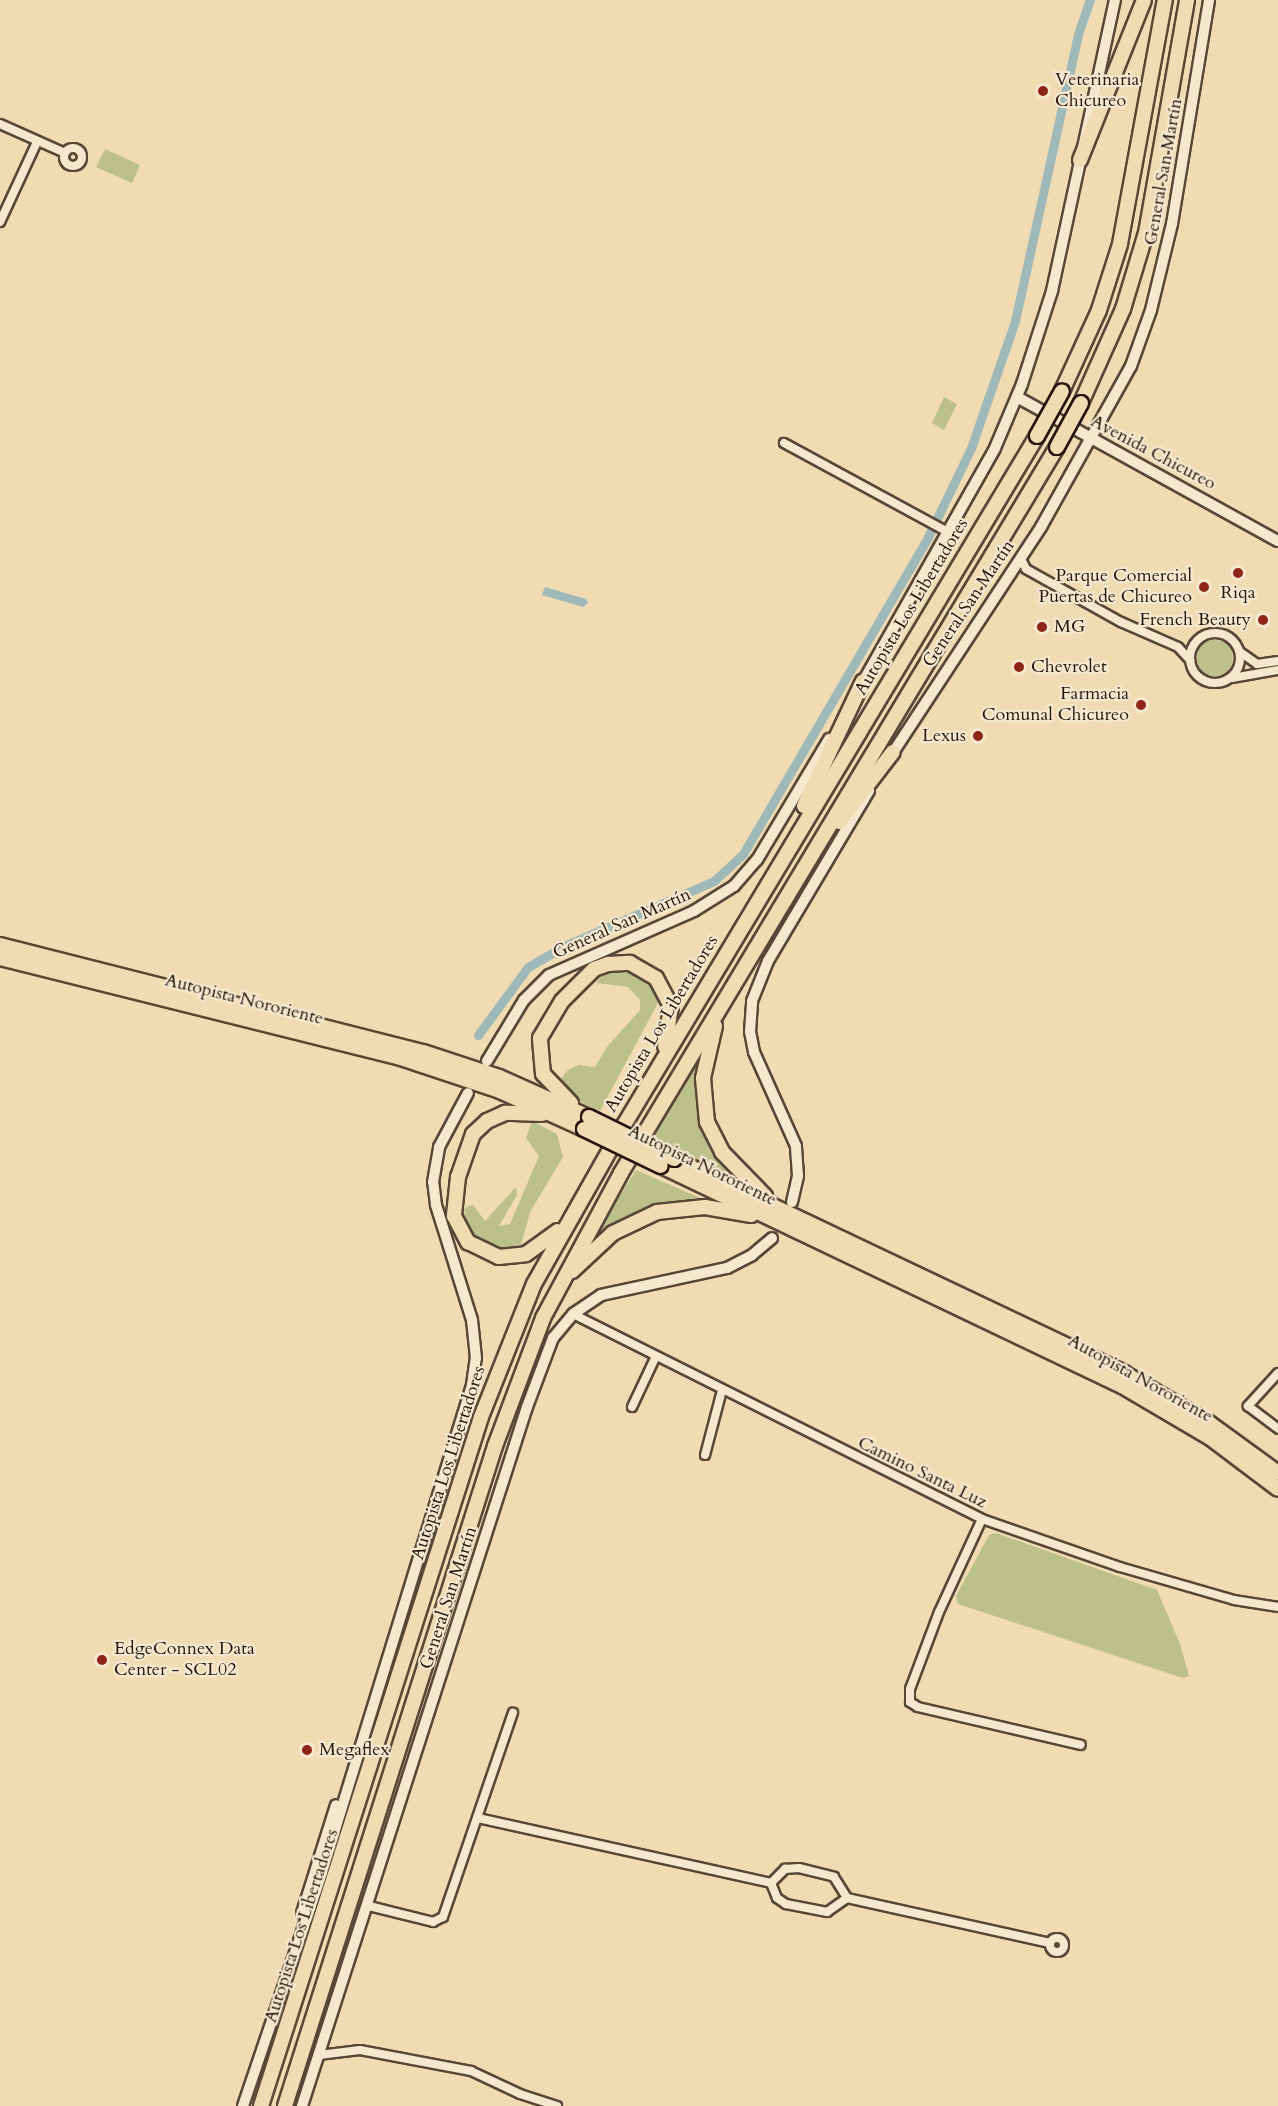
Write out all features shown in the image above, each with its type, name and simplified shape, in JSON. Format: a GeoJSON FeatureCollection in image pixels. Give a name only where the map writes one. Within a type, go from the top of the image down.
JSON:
{"type":"FeatureCollection","features":[{"type":"Feature","properties":{"kind":"highway"},"geometry":{"type":"LineString","coordinates":[[1080,160],[1144,0]]}},
{"type":"Feature","properties":{"kind":"highway","name":"Autopista Los Libertadores"},"geometry":{"type":"LineString","coordinates":[[261,2106],[481,1417],[517,1322],[566,1224],[784,854],[1062,391],[1099,310],[1120,244],[1165,0]]}},
{"type":"Feature","properties":{"kind":"highway"},"geometry":{"type":"LineString","coordinates":[[285,2106],[501,1427],[554,1294],[728,993],[1057,447],[1081,403],[1120,317],[1144,242],[1187,0]]}},
{"type":"Feature","properties":{"kind":"highway"},"geometry":{"type":"LineString","coordinates":[[784,854],[863,681]]}},
{"type":"Feature","properties":{"kind":"highway"},"geometry":{"type":"LineString","coordinates":[[801,870],[893,752]]}},
{"type":"Feature","properties":{"kind":"highway","name":"Autopista Nororiente"},"geometry":{"type":"LineString","coordinates":[[0,945],[423,1052],[499,1077],[587,1123],[661,1166],[1138,1394],[1223,1447],[1278,1489]]}},
{"type":"Feature","properties":{"kind":"highway","name":"Autopista Nororiente"},"geometry":{"type":"LineString","coordinates":[[0,958],[398,1058],[477,1082],[561,1118],[587,1123],[674,1159],[1139,1381],[1220,1431],[1278,1473]]}},
{"type":"Feature","properties":{"kind":"highway"},"geometry":{"type":"LineString","coordinates":[[587,1123],[550,1085],[538,1054],[545,1024],[588,973],[608,963],[630,963],[650,973],[661,984],[671,1014],[661,1063]]}},
{"type":"Feature","properties":{"kind":"highway"},"geometry":{"type":"LineString","coordinates":[[728,993],[704,1067],[708,1122],[718,1146],[743,1177],[795,1216]]}},
{"type":"Feature","properties":{"kind":"highway"},"geometry":{"type":"LineString","coordinates":[[561,1118],[513,1112],[482,1125],[465,1150],[454,1210],[458,1228],[468,1242],[499,1257],[520,1256],[538,1248],[566,1224]]}},
{"type":"Feature","properties":{"kind":"highway"},"geometry":{"type":"LineString","coordinates":[[554,1294],[603,1240],[645,1216],[693,1207],[771,1219]]}},
{"type":"Feature","properties":{"kind":"street","name":"General San Martín"},"geometry":{"type":"LineString","coordinates":[[487,1061],[524,1000],[549,975],[694,911],[742,878],[782,820],[950,533],[996,448],[1017,397],[1047,310],[1115,0]]}},
{"type":"Feature","properties":{"kind":"street","name":"General San Martín"},"geometry":{"type":"LineString","coordinates":[[792,1202],[798,1176],[796,1146],[754,1052],[750,1032],[752,1001],[768,961],[893,752],[971,628],[1019,565],[1131,366],[1155,297],[1179,190],[1209,0]]}},
{"type":"Feature","properties":{"kind":"street"},"geometry":{"type":"LineString","coordinates":[[0,124],[65,153]]}},
{"type":"Feature","properties":{"kind":"street"},"geometry":{"type":"LineString","coordinates":[[0,222],[37,141]]}},
{"type":"Feature","properties":{"kind":"street","name":"Avenida Chicureo"},"geometry":{"type":"LineString","coordinates":[[1017,397],[1277,541]]}},
{"type":"Feature","properties":{"kind":"street"},"geometry":{"type":"LineString","coordinates":[[784,443],[950,533]]}},
{"type":"Feature","properties":{"kind":"street"},"geometry":{"type":"LineString","coordinates":[[1019,565],[1121,622],[1173,644],[1190,660],[1197,675],[1206,681],[1216,683],[1231,678],[1278,670]]}},
{"type":"Feature","properties":{"kind":"street"},"geometry":{"type":"LineString","coordinates":[[1173,644],[1197,641],[1220,633],[1233,640],[1240,652],[1252,663],[1278,661]]}},
{"type":"Feature","properties":{"kind":"street"},"geometry":{"type":"LineString","coordinates":[[1190,660],[1197,641]]}},
{"type":"Feature","properties":{"kind":"street"},"geometry":{"type":"LineString","coordinates":[[1231,678],[1240,664],[1240,652]]}},
{"type":"Feature","properties":{"kind":"street"},"geometry":{"type":"LineString","coordinates":[[243,2106],[367,1726],[474,1372],[472,1320],[436,1205],[433,1182],[439,1147],[468,1093]]}},
{"type":"Feature","properties":{"kind":"street","name":"General San Martín"},"geometry":{"type":"LineString","coordinates":[[302,2106],[369,1906],[532,1391],[553,1338],[573,1314],[594,1299],[618,1289],[727,1268],[752,1255],[772,1238]]}},
{"type":"Feature","properties":{"kind":"street","name":"Camino Santa Luz"},"geometry":{"type":"LineString","coordinates":[[573,1314],[982,1519],[1120,1568],[1234,1600],[1278,1606]]}},
{"type":"Feature","properties":{"kind":"street"},"geometry":{"type":"LineString","coordinates":[[632,1407],[656,1356]]}},
{"type":"Feature","properties":{"kind":"street"},"geometry":{"type":"LineString","coordinates":[[1278,1373],[1249,1408],[1278,1429]]}},
{"type":"Feature","properties":{"kind":"street"},"geometry":{"type":"LineString","coordinates":[[705,1455],[722,1390]]}},
{"type":"Feature","properties":{"kind":"street"},"geometry":{"type":"LineString","coordinates":[[982,1519],[939,1612],[909,1699],[918,1707],[1081,1745]]}},
{"type":"Feature","properties":{"kind":"street"},"geometry":{"type":"LineString","coordinates":[[369,1906],[434,1922],[440,1920],[478,1818],[513,1713]]}},
{"type":"Feature","properties":{"kind":"street"},"geometry":{"type":"LineString","coordinates":[[478,1818],[771,1882]]}},
{"type":"Feature","properties":{"kind":"street"},"geometry":{"type":"LineString","coordinates":[[771,1882],[786,1869],[799,1868],[838,1880],[847,1898]]}},
{"type":"Feature","properties":{"kind":"street"},"geometry":{"type":"LineString","coordinates":[[771,1882],[777,1898],[786,1904],[827,1912],[847,1898],[1050,1944]]}},
{"type":"Feature","properties":{"kind":"street"},"geometry":{"type":"LineString","coordinates":[[320,2055],[356,2050],[471,2071],[513,2091],[557,2106]]}},
{"type":"Feature","properties":{"kind":"green space"},"geometry":{"type":"Polygon","coordinates":[[[105,149],[140,165],[132,183],[96,167],[105,149]]]}},
{"type":"Feature","properties":{"kind":"green space"},"geometry":{"type":"Polygon","coordinates":[[[944,397],[957,404],[944,430],[932,423],[944,397]]]}},
{"type":"Feature","properties":{"kind":"green space"},"geometry":{"type":"Polygon","coordinates":[[[1215,640],[1228,645],[1233,658],[1228,671],[1215,676],[1202,671],[1197,658],[1202,645],[1215,640]]]}},
{"type":"Feature","properties":{"kind":"green space"},"geometry":{"type":"Polygon","coordinates":[[[606,971],[633,971],[655,985],[660,999],[600,1111],[572,1098],[558,1082],[568,1070],[579,1065],[595,1067],[607,1047],[640,1010],[640,1000],[628,987],[596,983],[606,971]]]}},
{"type":"Feature","properties":{"kind":"green space"},"geometry":{"type":"Polygon","coordinates":[[[708,1042],[698,1096],[740,1176],[737,1183],[653,1138],[708,1042]]]}},
{"type":"Feature","properties":{"kind":"green space"},"geometry":{"type":"Polygon","coordinates":[[[532,1121],[557,1134],[563,1157],[530,1212],[521,1245],[497,1251],[468,1231],[464,1208],[473,1205],[485,1221],[516,1187],[517,1195],[499,1226],[510,1224],[539,1156],[526,1138],[532,1121]]]}},
{"type":"Feature","properties":{"kind":"green space"},"geometry":{"type":"Polygon","coordinates":[[[636,1170],[707,1201],[645,1211],[584,1252],[636,1170]]]}},
{"type":"Feature","properties":{"kind":"green space"},"geometry":{"type":"Polygon","coordinates":[[[996,1533],[1157,1590],[1180,1644],[1189,1676],[1183,1678],[958,1604],[956,1596],[989,1535],[996,1533]]]}},
{"type":"Feature","properties":{"kind":"water"},"geometry":{"type":"Polygon","coordinates":[[[545,587],[586,599],[588,603],[583,607],[542,595],[545,587]]]}},
{"type":"Feature","properties":{"kind":"waterway"},"geometry":{"type":"LineString","coordinates":[[478,1035],[528,967],[562,947],[714,881],[743,854],[928,537],[971,448],[1015,321],[1078,34],[1090,0]]}},
{"type":"Feature","properties":{"kind":"place","name":"Veterinaria Chicureo"},"geometry":{"type":"Point","coordinates":[1043,91]}},
{"type":"Feature","properties":{"kind":"place","name":"Riqa"},"geometry":{"type":"Point","coordinates":[1238,573]}},
{"type":"Feature","properties":{"kind":"place","name":"Parque Comercial Puertas de Chicureo"},"geometry":{"type":"Point","coordinates":[1204,587]}},
{"type":"Feature","properties":{"kind":"place","name":"French Beauty"},"geometry":{"type":"Point","coordinates":[1263,620]}},
{"type":"Feature","properties":{"kind":"place","name":"MG"},"geometry":{"type":"Point","coordinates":[1042,627]}},
{"type":"Feature","properties":{"kind":"place","name":"Chevrolet"},"geometry":{"type":"Point","coordinates":[1019,667]}},
{"type":"Feature","properties":{"kind":"place","name":"Farmacia Comunal Chicureo"},"geometry":{"type":"Point","coordinates":[1141,705]}},
{"type":"Feature","properties":{"kind":"place","name":"Lexus"},"geometry":{"type":"Point","coordinates":[978,736]}},
{"type":"Feature","properties":{"kind":"place","name":"EdgeConnex Data Center - SCL02"},"geometry":{"type":"Point","coordinates":[102,1660]}},
{"type":"Feature","properties":{"kind":"place","name":"Megaflex"},"geometry":{"type":"Point","coordinates":[307,1750]}}]}
